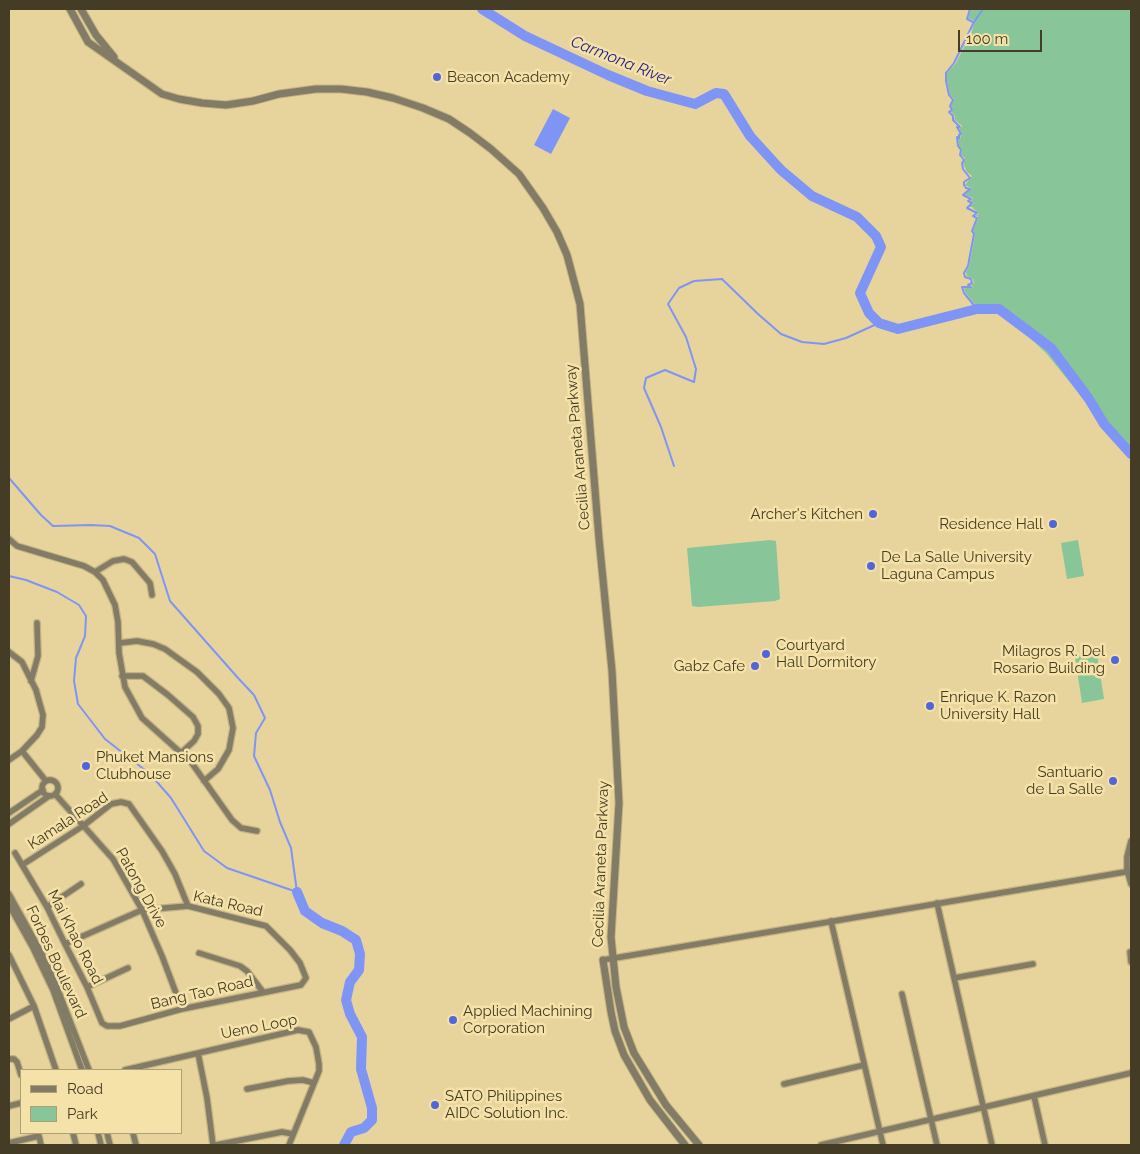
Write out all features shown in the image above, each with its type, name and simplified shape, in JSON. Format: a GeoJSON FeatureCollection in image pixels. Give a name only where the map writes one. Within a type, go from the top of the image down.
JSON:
{"type":"FeatureCollection","features":[{"type":"Feature","properties":{"kind":"street","name":"Cecilia Araneta Parkway"},"geometry":{"type":"LineString","coordinates":[[70,9],[88,42],[162,94],[180,100],[202,104],[226,105],[286,93],[316,89],[340,89],[368,92],[423,108],[449,119],[470,133],[519,174],[544,208],[567,255],[580,304],[612,671],[619,803],[611,925],[612,959],[621,1012],[626,1033],[634,1053],[666,1105],[699,1145]]}},
{"type":"Feature","properties":{"kind":"street"},"geometry":{"type":"LineString","coordinates":[[81,9],[96,35],[118,63]]}},
{"type":"Feature","properties":{"kind":"street"},"geometry":{"type":"LineString","coordinates":[[9,539],[17,546]]}},
{"type":"Feature","properties":{"kind":"street"},"geometry":{"type":"LineString","coordinates":[[9,544],[84,566],[95,572],[103,580],[114,606],[118,622],[122,676],[125,687],[142,718],[156,732],[182,752],[232,820],[242,828],[257,831]]}},
{"type":"Feature","properties":{"kind":"street"},"geometry":{"type":"LineString","coordinates":[[95,572],[113,561],[124,560],[132,562],[150,583],[152,595]]}},
{"type":"Feature","properties":{"kind":"street"},"geometry":{"type":"LineString","coordinates":[[31,681],[38,656],[37,623]]}},
{"type":"Feature","properties":{"kind":"street"},"geometry":{"type":"LineString","coordinates":[[120,643],[137,641],[153,644],[165,649],[196,672],[219,694],[229,708],[233,728],[229,750],[218,769],[204,781]]}},
{"type":"Feature","properties":{"kind":"street"},"geometry":{"type":"LineString","coordinates":[[9,652],[22,662],[36,690],[43,715],[42,727],[37,735],[22,751],[9,760]]}},
{"type":"Feature","properties":{"kind":"street"},"geometry":{"type":"LineString","coordinates":[[122,676],[143,676],[193,717],[198,726],[198,734],[194,741],[182,752]]}},
{"type":"Feature","properties":{"kind":"street"},"geometry":{"type":"LineString","coordinates":[[22,751],[46,781]]}},
{"type":"Feature","properties":{"kind":"street"},"geometry":{"type":"LineString","coordinates":[[9,824],[58,790],[57,783],[53,780],[46,781]]}},
{"type":"Feature","properties":{"kind":"street"},"geometry":{"type":"LineString","coordinates":[[43,790],[43,785],[46,781]]}},
{"type":"Feature","properties":{"kind":"street"},"geometry":{"type":"LineString","coordinates":[[43,790],[52,795]]}},
{"type":"Feature","properties":{"kind":"street"},"geometry":{"type":"LineString","coordinates":[[9,813],[43,790]]}},
{"type":"Feature","properties":{"kind":"street","name":"Patong Drive"},"geometry":{"type":"LineString","coordinates":[[52,795],[113,858],[142,910],[182,1009]]}},
{"type":"Feature","properties":{"kind":"street","name":"Kamala Road"},"geometry":{"type":"LineString","coordinates":[[22,865],[83,826],[111,804],[121,802],[129,804],[162,851],[175,874],[188,906]]}},
{"type":"Feature","properties":{"kind":"street"},"geometry":{"type":"LineString","coordinates":[[1131,841],[1127,857],[1131,884]]}},
{"type":"Feature","properties":{"kind":"street","name":"Mai Khao Road"},"geometry":{"type":"LineString","coordinates":[[15,853],[47,907],[88,986],[102,1023]]}},
{"type":"Feature","properties":{"kind":"street"},"geometry":{"type":"LineString","coordinates":[[603,960],[1129,871]]}},
{"type":"Feature","properties":{"kind":"street"},"geometry":{"type":"LineString","coordinates":[[47,907],[81,884]]}},
{"type":"Feature","properties":{"kind":"street","name":"Forbes Boulevard"},"geometry":{"type":"LineString","coordinates":[[9,894],[41,952],[56,984],[89,1069]]}},
{"type":"Feature","properties":{"kind":"street"},"geometry":{"type":"LineString","coordinates":[[936,903],[992,1145]]}},
{"type":"Feature","properties":{"kind":"street","name":"Forbes Boulevard"},"geometry":{"type":"LineString","coordinates":[[9,905],[33,948],[53,990],[82,1069]]}},
{"type":"Feature","properties":{"kind":"street","name":"Kata Road"},"geometry":{"type":"LineString","coordinates":[[65,944],[142,910],[188,906],[266,926],[290,950],[300,964],[306,978]]}},
{"type":"Feature","properties":{"kind":"street"},"geometry":{"type":"LineString","coordinates":[[831,921],[883,1145]]}},
{"type":"Feature","properties":{"kind":"street"},"geometry":{"type":"LineString","coordinates":[[1130,952],[1131,962]]}},
{"type":"Feature","properties":{"kind":"street"},"geometry":{"type":"LineString","coordinates":[[199,954],[240,966],[247,971],[263,992]]}},
{"type":"Feature","properties":{"kind":"street"},"geometry":{"type":"LineString","coordinates":[[9,955],[34,1006],[56,1069]]}},
{"type":"Feature","properties":{"kind":"street","name":"Cecilia Araneta Parkway"},"geometry":{"type":"LineString","coordinates":[[603,960],[615,1031],[624,1055],[655,1107],[685,1145]]}},
{"type":"Feature","properties":{"kind":"street"},"geometry":{"type":"LineString","coordinates":[[954,978],[1033,964]]}},
{"type":"Feature","properties":{"kind":"street"},"geometry":{"type":"LineString","coordinates":[[88,986],[128,968]]}},
{"type":"Feature","properties":{"kind":"street","name":"Bang Tao Road"},"geometry":{"type":"LineString","coordinates":[[102,1023],[106,1026],[120,1026],[182,1009],[302,985],[306,978]]}},
{"type":"Feature","properties":{"kind":"street"},"geometry":{"type":"LineString","coordinates":[[902,994],[937,1145]]}},
{"type":"Feature","properties":{"kind":"street"},"geometry":{"type":"LineString","coordinates":[[9,1018],[34,1006]]}},
{"type":"Feature","properties":{"kind":"street","name":"Ueno Loop"},"geometry":{"type":"LineString","coordinates":[[129,1069],[304,1030],[309,1032],[318,1056],[319,1071],[288,1145]]}},
{"type":"Feature","properties":{"kind":"street"},"geometry":{"type":"LineString","coordinates":[[198,1053],[214,1145],[282,1132],[293,1134]]}},
{"type":"Feature","properties":{"kind":"street"},"geometry":{"type":"LineString","coordinates":[[9,1059],[14,1059],[17,1062],[20,1072]]}},
{"type":"Feature","properties":{"kind":"street"},"geometry":{"type":"LineString","coordinates":[[784,1084],[864,1065]]}},
{"type":"Feature","properties":{"kind":"street"},"geometry":{"type":"LineString","coordinates":[[821,1145],[1131,1073]]}},
{"type":"Feature","properties":{"kind":"street"},"geometry":{"type":"LineString","coordinates":[[247,1089],[288,1081],[303,1080],[314,1083]]}},
{"type":"Feature","properties":{"kind":"street"},"geometry":{"type":"LineString","coordinates":[[1034,1096],[1045,1145]]}},
{"type":"Feature","properties":{"kind":"street"},"geometry":{"type":"LineString","coordinates":[[9,1143],[39,1136],[41,1145]]}},
{"type":"Feature","properties":{"kind":"green space"},"geometry":{"type":"Polygon","coordinates":[[[971,9],[1131,9],[1131,453],[1104,424],[1046,353],[999,309],[978,308],[965,292],[964,288],[973,287],[971,285],[974,283],[973,279],[967,276],[966,272],[969,267],[975,235],[973,231],[978,218],[978,216],[975,216],[979,214],[972,207],[969,207],[974,203],[971,201],[973,198],[965,195],[971,188],[965,185],[972,176],[967,172],[963,163],[965,158],[961,155],[962,150],[958,139],[962,135],[959,128],[962,126],[954,119],[955,116],[951,112],[954,99],[950,95],[947,73],[956,63],[972,31],[975,21],[968,18],[971,9]]]}},
{"type":"Feature","properties":{"kind":"green space"},"geometry":{"type":"Polygon","coordinates":[[[1078,540],[1084,576],[1067,579],[1061,543],[1078,540]]]}},
{"type":"Feature","properties":{"kind":"green space"},"geometry":{"type":"Polygon","coordinates":[[[776,541],[780,599],[775,601],[692,606],[687,548],[776,541]]]}},
{"type":"Feature","properties":{"kind":"green space"},"geometry":{"type":"Polygon","coordinates":[[[1097,654],[1104,699],[1082,703],[1075,657],[1097,654]]]}},
{"type":"Feature","properties":{"kind":"water"},"geometry":{"type":"Polygon","coordinates":[[[553,109],[570,118],[551,154],[534,145],[553,109]]]}},
{"type":"Feature","properties":{"kind":"waterway","name":"Carmona River"},"geometry":{"type":"LineString","coordinates":[[482,9],[525,36],[647,91],[695,104],[716,93],[724,94],[750,136],[781,170],[812,196],[857,217],[876,236],[881,247],[860,293],[869,313],[879,323],[898,329],[977,309],[999,309],[1051,348],[1089,399],[1104,424],[1131,454]]}},
{"type":"Feature","properties":{"kind":"waterway"},"geometry":{"type":"LineString","coordinates":[[970,9],[967,19],[973,22]]}},
{"type":"Feature","properties":{"kind":"waterway"},"geometry":{"type":"LineString","coordinates":[[977,309],[964,293],[962,287],[971,287],[968,285],[972,283],[971,279],[965,277],[964,273],[968,266],[974,234],[972,231],[977,218],[973,216],[977,213],[967,208],[972,203],[968,201],[971,199],[963,195],[970,189],[964,185],[964,182],[970,178],[963,169],[962,163],[964,160],[960,155],[961,150],[958,146],[957,137],[959,138],[961,134],[957,127],[960,127],[953,120],[953,116],[949,112],[952,110],[950,106],[953,100],[949,95],[946,73],[954,63],[974,22],[983,9]]}},
{"type":"Feature","properties":{"kind":"waterway"},"geometry":{"type":"LineString","coordinates":[[674,466],[661,427],[644,388],[646,378],[665,370],[694,382],[696,369],[686,337],[668,304],[679,288],[694,281],[722,279],[781,334],[802,342],[824,344],[846,338],[879,323]]}},
{"type":"Feature","properties":{"kind":"waterway"},"geometry":{"type":"LineString","coordinates":[[9,388],[9,394]]}},
{"type":"Feature","properties":{"kind":"waterway"},"geometry":{"type":"LineString","coordinates":[[9,478],[53,526],[110,526],[139,538],[155,554],[170,601],[254,695],[265,718],[256,733],[254,756],[270,790],[291,848],[297,892],[227,868],[204,851],[171,798],[150,774],[105,739],[78,704],[74,681],[76,658],[85,636],[86,616],[79,605],[57,592],[26,580],[9,576]]}},
{"type":"Feature","properties":{"kind":"waterway"},"geometry":{"type":"LineString","coordinates":[[297,892],[305,911],[322,923],[342,931],[356,940],[360,954],[359,970],[350,982],[346,1000],[350,1014],[362,1037],[361,1069],[372,1108],[372,1120],[364,1128],[351,1132],[344,1145]]}},
{"type":"Feature","properties":{"kind":"place","name":"Beacon Academy"},"geometry":{"type":"Point","coordinates":[437,77]}},
{"type":"Feature","properties":{"kind":"place","name":"Archer's Kitchen"},"geometry":{"type":"Point","coordinates":[873,514]}},
{"type":"Feature","properties":{"kind":"place","name":"Residence Hall"},"geometry":{"type":"Point","coordinates":[1053,524]}},
{"type":"Feature","properties":{"kind":"place","name":"De La Salle University Laguna Campus"},"geometry":{"type":"Point","coordinates":[871,566]}},
{"type":"Feature","properties":{"kind":"place","name":"Courtyard Hall Dormitory"},"geometry":{"type":"Point","coordinates":[766,654]}},
{"type":"Feature","properties":{"kind":"place","name":"Milagros R. Del Rosario Building"},"geometry":{"type":"Point","coordinates":[1115,660]}},
{"type":"Feature","properties":{"kind":"place","name":"Gabz Cafe"},"geometry":{"type":"Point","coordinates":[755,666]}},
{"type":"Feature","properties":{"kind":"place","name":"Enrique K. Razon University Hall"},"geometry":{"type":"Point","coordinates":[930,706]}},
{"type":"Feature","properties":{"kind":"place","name":"Phuket Mansions Clubhouse"},"geometry":{"type":"Point","coordinates":[86,766]}},
{"type":"Feature","properties":{"kind":"place","name":"Santuario de La Salle"},"geometry":{"type":"Point","coordinates":[1113,781]}},
{"type":"Feature","properties":{"kind":"place","name":"Applied Machining Corporation"},"geometry":{"type":"Point","coordinates":[453,1020]}},
{"type":"Feature","properties":{"kind":"place","name":"SATO Philippines AIDC Solution Inc."},"geometry":{"type":"Point","coordinates":[435,1105]}}]}
